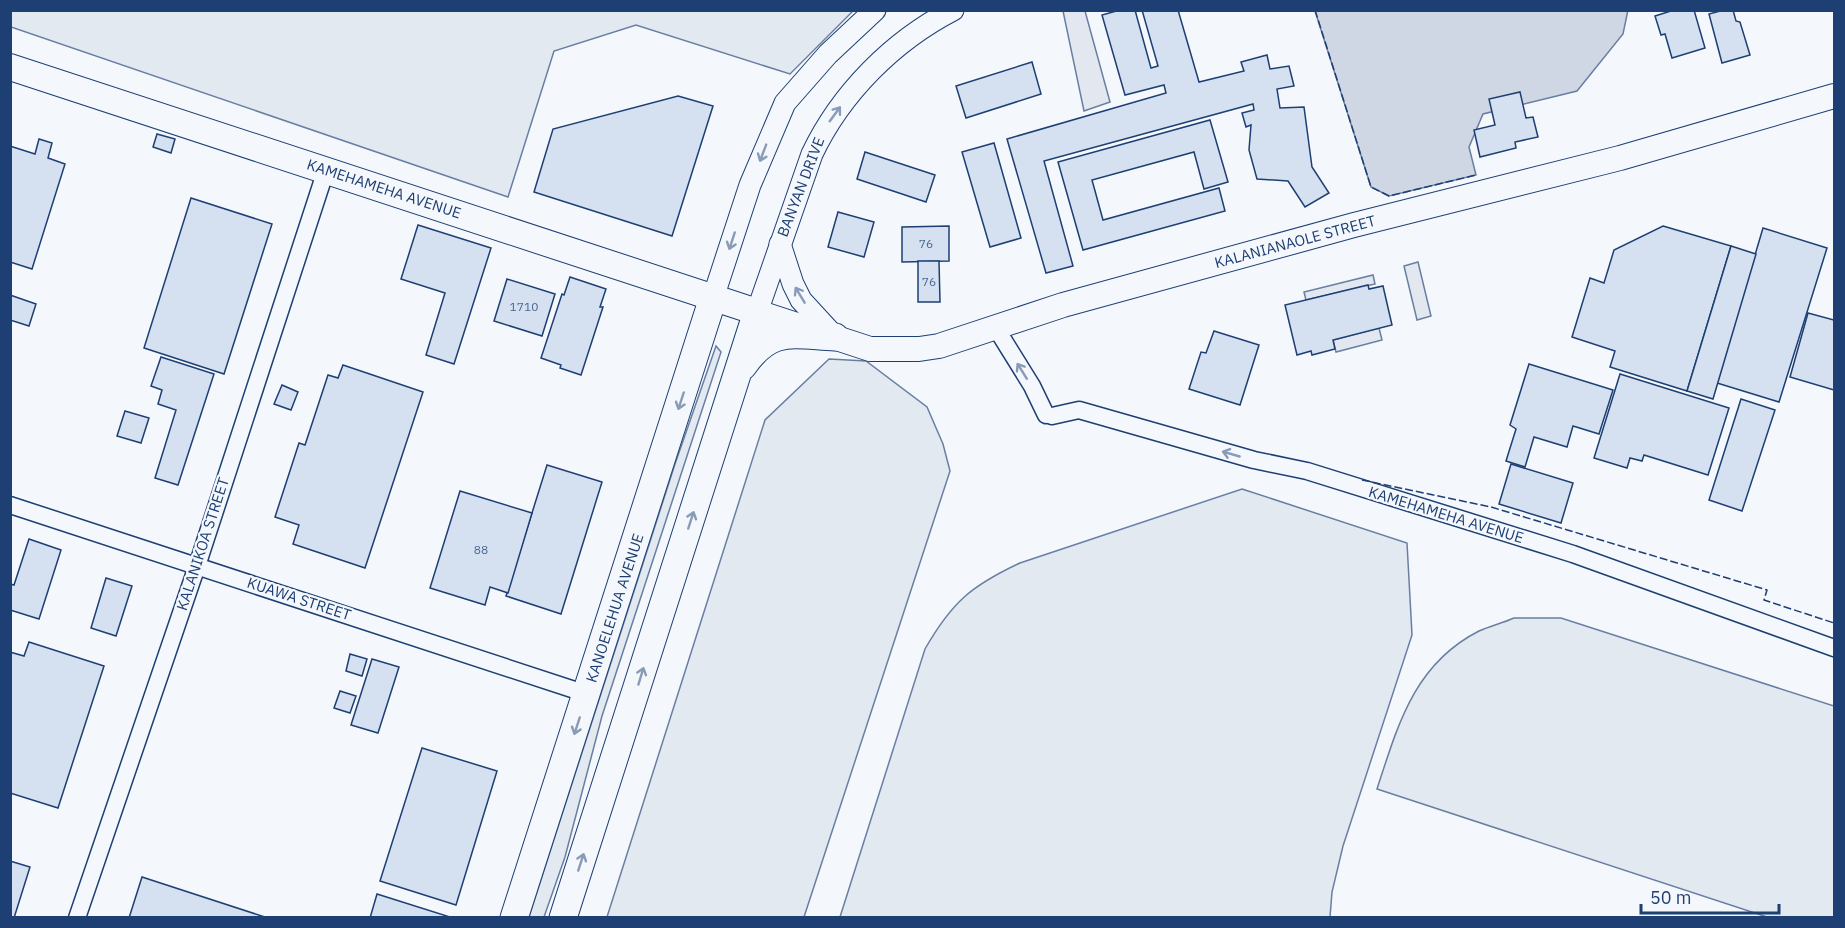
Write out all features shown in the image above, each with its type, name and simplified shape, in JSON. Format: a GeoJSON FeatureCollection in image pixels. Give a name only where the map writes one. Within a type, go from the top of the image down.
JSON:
{"type":"FeatureCollection","features":[{"type":"Feature","properties":{"kind":"highway","name":"KANOELEHUA AVENUE"},"geometry":{"type":"LineString","coordinates":[[514,918],[713,298]]}},
{"type":"Feature","properties":{"kind":"highway"},"geometry":{"type":"LineString","coordinates":[[563,918],[757,312]]}},
{"type":"Feature","properties":{"kind":"highway"},"geometry":{"type":"LineString","coordinates":[[737,375],[754,354],[772,338],[835,337]]}},
{"type":"Feature","properties":{"kind":"main road","name":"KAMEHAMEHA AVENUE"},"geometry":{"type":"LineString","coordinates":[[10,67],[757,312]]}},
{"type":"Feature","properties":{"kind":"main road","name":"KALANIANAOLE STREET"},"geometry":{"type":"LineString","coordinates":[[757,312],[870,349],[919,349],[939,346],[1074,302],[1354,225],[1620,158],[1834,96]]}},
{"type":"Feature","properties":{"kind":"street"},"geometry":{"type":"LineString","coordinates":[[713,298],[750,185],[785,103],[828,54],[875,10]]}},
{"type":"Feature","properties":{"kind":"street","name":"BANYAN DRIVE"},"geometry":{"type":"LineString","coordinates":[[757,312],[812,154],[823,131],[857,85],[899,46],[953,10]]}},
{"type":"Feature","properties":{"kind":"street","name":"KALANIKOA STREET"},"geometry":{"type":"LineString","coordinates":[[77,918],[197,566],[326,170]]}},
{"type":"Feature","properties":{"kind":"street"},"geometry":{"type":"LineString","coordinates":[[780,244],[793,284],[801,300],[835,337]]}},
{"type":"Feature","properties":{"kind":"street","name":"KAMEHAMEHA AVENUE"},"geometry":{"type":"LineString","coordinates":[[988,330],[1032,386],[1049,416],[1079,410],[1254,460],[1288,466],[1573,554],[1834,648]]}},
{"type":"Feature","properties":{"kind":"street","name":"KUAWA STREET"},"geometry":{"type":"LineString","coordinates":[[10,506],[587,694]]}},
{"type":"Feature","properties":{"kind":"shaded area"},"geometry":{"type":"Polygon","coordinates":[[[11,10],[853,11],[790,74],[636,25],[554,51],[508,197],[11,27],[11,10]]]}},
{"type":"Feature","properties":{"kind":"shaded area"},"geometry":{"type":"Polygon","coordinates":[[[1628,10],[1623,34],[1577,91],[1483,114],[1469,147],[1476,175],[1389,196],[1371,187],[1315,11],[1628,10]]]}},
{"type":"Feature","properties":{"kind":"shaded area"},"geometry":{"type":"Polygon","coordinates":[[[1063,11],[1085,11],[1110,102],[1084,111],[1063,11]]]}},
{"type":"Feature","properties":{"kind":"shaded area"},"geometry":{"type":"Polygon","coordinates":[[[1418,262],[1431,316],[1417,320],[1404,266],[1418,262]]]}},
{"type":"Feature","properties":{"kind":"shaded area"},"geometry":{"type":"Polygon","coordinates":[[[1373,275],[1375,284],[1306,300],[1304,292],[1373,275]]]}},
{"type":"Feature","properties":{"kind":"shaded area"},"geometry":{"type":"Polygon","coordinates":[[[1379,328],[1382,340],[1336,352],[1333,340],[1379,328]]]}},
{"type":"Feature","properties":{"kind":"shaded area"},"geometry":{"type":"Polygon","coordinates":[[[716,346],[721,352],[602,716],[565,857],[544,917],[529,917],[675,464],[716,346]]]}},
{"type":"Feature","properties":{"kind":"shaded area"},"geometry":{"type":"Polygon","coordinates":[[[829,359],[866,361],[927,407],[943,444],[950,471],[804,917],[607,917],[765,420],[829,359]]]}},
{"type":"Feature","properties":{"kind":"shaded area"},"geometry":{"type":"Polygon","coordinates":[[[1242,489],[1407,543],[1412,635],[1343,846],[1332,892],[1330,917],[840,917],[925,649],[954,607],[988,580],[1020,563],[1242,489]]]}},
{"type":"Feature","properties":{"kind":"shaded area"},"geometry":{"type":"Polygon","coordinates":[[[1514,618],[1561,618],[1834,706],[1834,917],[1767,917],[1377,789],[1401,720],[1424,679],[1457,645],[1479,631],[1514,618]]]}},
{"type":"Feature","properties":{"kind":"building"},"geometry":{"type":"Polygon","coordinates":[[[1120,10],[1135,10],[1151,68],[1158,66],[1142,10],[1178,10],[1199,82],[1244,71],[1241,62],[1267,55],[1270,69],[1289,66],[1294,86],[1277,89],[1280,108],[1304,107],[1312,167],[1329,193],[1305,207],[1288,181],[1257,179],[1249,150],[1251,125],[1246,127],[1242,113],[1254,110],[1253,104],[1044,161],[1073,266],[1046,273],[1007,139],[1166,93],[1164,85],[1125,95],[1102,15],[1120,10]]]}},
{"type":"Feature","properties":{"kind":"building"},"geometry":{"type":"Polygon","coordinates":[[[1674,10],[1694,10],[1705,48],[1672,58],[1665,34],[1661,35],[1655,16],[1674,10]]]}},
{"type":"Feature","properties":{"kind":"building"},"geometry":{"type":"Polygon","coordinates":[[[1733,10],[1736,21],[1740,22],[1750,55],[1722,63],[1709,14],[1733,10]]]}},
{"type":"Feature","properties":{"kind":"building"},"geometry":{"type":"Polygon","coordinates":[[[1032,62],[1041,94],[966,118],[956,86],[1032,62]]]}},
{"type":"Feature","properties":{"kind":"building"},"geometry":{"type":"Polygon","coordinates":[[[1520,92],[1526,118],[1533,117],[1538,137],[1515,142],[1516,148],[1480,157],[1474,130],[1495,125],[1489,99],[1520,92]]]}},
{"type":"Feature","properties":{"kind":"building"},"geometry":{"type":"Polygon","coordinates":[[[678,96],[713,106],[672,236],[534,192],[553,129],[678,96]]]}},
{"type":"Feature","properties":{"kind":"building"},"geometry":{"type":"Polygon","coordinates":[[[1210,120],[1228,182],[1204,189],[1194,152],[1092,180],[1103,220],[1219,188],[1225,211],[1083,250],[1058,162],[1210,120]]]}},
{"type":"Feature","properties":{"kind":"building"},"geometry":{"type":"Polygon","coordinates":[[[157,134],[175,139],[171,153],[153,147],[157,134]]]}},
{"type":"Feature","properties":{"kind":"building"},"geometry":{"type":"Polygon","coordinates":[[[39,139],[52,143],[48,158],[65,164],[32,269],[10,262],[10,146],[35,154],[39,139]]]}},
{"type":"Feature","properties":{"kind":"building"},"geometry":{"type":"Polygon","coordinates":[[[994,143],[1021,238],[990,247],[962,152],[994,143]]]}},
{"type":"Feature","properties":{"kind":"building"},"geometry":{"type":"Polygon","coordinates":[[[865,152],[935,175],[926,202],[857,179],[865,152]]]}},
{"type":"Feature","properties":{"kind":"building"},"geometry":{"type":"Polygon","coordinates":[[[191,198],[272,224],[224,374],[144,348],[191,198]]]}},
{"type":"Feature","properties":{"kind":"building"},"geometry":{"type":"Polygon","coordinates":[[[838,212],[874,222],[864,257],[828,247],[838,212]]]}},
{"type":"Feature","properties":{"kind":"building"},"geometry":{"type":"Polygon","coordinates":[[[418,225],[491,248],[454,364],[426,355],[445,293],[401,279],[418,225]]]}},
{"type":"Feature","properties":{"kind":"building"},"geometry":{"type":"Polygon","coordinates":[[[949,226],[949,261],[902,262],[902,227],[949,226]]]}},
{"type":"Feature","properties":{"kind":"building"},"geometry":{"type":"Polygon","coordinates":[[[1663,226],[1731,246],[1687,391],[1610,367],[1615,351],[1572,337],[1590,278],[1604,283],[1614,250],[1663,226]]]}},
{"type":"Feature","properties":{"kind":"building"},"geometry":{"type":"Polygon","coordinates":[[[1763,228],[1827,248],[1779,402],[1717,383],[1763,228]]]}},
{"type":"Feature","properties":{"kind":"building"},"geometry":{"type":"Polygon","coordinates":[[[1731,246],[1756,254],[1713,399],[1687,391],[1731,246]]]}},
{"type":"Feature","properties":{"kind":"building"},"geometry":{"type":"Polygon","coordinates":[[[918,261],[939,261],[940,302],[918,302],[918,261]]]}},
{"type":"Feature","properties":{"kind":"building"},"geometry":{"type":"Polygon","coordinates":[[[570,277],[606,289],[600,307],[603,307],[581,375],[541,358],[562,294],[564,295],[570,277]]]}},
{"type":"Feature","properties":{"kind":"building"},"geometry":{"type":"Polygon","coordinates":[[[507,279],[555,294],[542,336],[494,321],[507,279]]]}},
{"type":"Feature","properties":{"kind":"building"},"geometry":{"type":"Polygon","coordinates":[[[1368,285],[1369,289],[1383,286],[1392,325],[1333,340],[1335,349],[1312,355],[1311,351],[1297,355],[1285,305],[1368,285]]]}},
{"type":"Feature","properties":{"kind":"building"},"geometry":{"type":"Polygon","coordinates":[[[10,295],[36,304],[29,326],[10,320],[10,295]]]}},
{"type":"Feature","properties":{"kind":"building"},"geometry":{"type":"Polygon","coordinates":[[[1808,313],[1834,320],[1834,390],[1790,377],[1808,313]]]}},
{"type":"Feature","properties":{"kind":"building"},"geometry":{"type":"Polygon","coordinates":[[[1214,331],[1259,345],[1240,405],[1189,389],[1201,352],[1206,353],[1214,331]]]}},
{"type":"Feature","properties":{"kind":"building"},"geometry":{"type":"Polygon","coordinates":[[[161,357],[214,374],[178,485],[155,478],[176,410],[158,404],[162,390],[151,386],[161,357]]]}},
{"type":"Feature","properties":{"kind":"building"},"geometry":{"type":"Polygon","coordinates":[[[1529,364],[1613,390],[1599,434],[1573,426],[1567,447],[1534,437],[1525,467],[1506,461],[1516,429],[1510,425],[1529,364]]]}},
{"type":"Feature","properties":{"kind":"building"},"geometry":{"type":"Polygon","coordinates":[[[343,365],[423,392],[365,568],[293,544],[299,525],[275,517],[299,443],[305,445],[328,375],[338,378],[343,365]]]}},
{"type":"Feature","properties":{"kind":"building"},"geometry":{"type":"Polygon","coordinates":[[[1620,374],[1729,408],[1708,475],[1644,455],[1642,461],[1630,458],[1627,468],[1594,458],[1620,374]]]}},
{"type":"Feature","properties":{"kind":"building"},"geometry":{"type":"Polygon","coordinates":[[[282,385],[298,392],[291,410],[274,404],[282,385]]]}},
{"type":"Feature","properties":{"kind":"building"},"geometry":{"type":"Polygon","coordinates":[[[1741,399],[1775,410],[1742,511],[1709,500],[1741,399]]]}},
{"type":"Feature","properties":{"kind":"building"},"geometry":{"type":"Polygon","coordinates":[[[125,411],[149,418],[141,443],[117,436],[125,411]]]}},
{"type":"Feature","properties":{"kind":"building"},"geometry":{"type":"Polygon","coordinates":[[[1511,464],[1573,483],[1561,523],[1499,504],[1511,464]]]}},
{"type":"Feature","properties":{"kind":"building"},"geometry":{"type":"Polygon","coordinates":[[[547,465],[602,482],[561,614],[506,596],[547,465]]]}},
{"type":"Feature","properties":{"kind":"building"},"geometry":{"type":"Polygon","coordinates":[[[460,491],[532,513],[508,593],[490,587],[485,605],[430,588],[460,491]]]}},
{"type":"Feature","properties":{"kind":"building"},"geometry":{"type":"Polygon","coordinates":[[[29,539],[61,550],[39,619],[10,610],[10,584],[14,585],[29,539]]]}},
{"type":"Feature","properties":{"kind":"building"},"geometry":{"type":"Polygon","coordinates":[[[106,578],[132,586],[116,636],[91,628],[106,578]]]}},
{"type":"Feature","properties":{"kind":"building"},"geometry":{"type":"Polygon","coordinates":[[[29,642],[104,666],[58,808],[10,793],[10,652],[24,656],[29,642]]]}},
{"type":"Feature","properties":{"kind":"building"},"geometry":{"type":"Polygon","coordinates":[[[350,654],[367,659],[362,676],[346,671],[350,654]]]}},
{"type":"Feature","properties":{"kind":"building"},"geometry":{"type":"Polygon","coordinates":[[[372,659],[399,667],[378,733],[351,725],[372,659]]]}},
{"type":"Feature","properties":{"kind":"building"},"geometry":{"type":"Polygon","coordinates":[[[340,691],[356,696],[350,713],[334,708],[340,691]]]}},
{"type":"Feature","properties":{"kind":"building"},"geometry":{"type":"Polygon","coordinates":[[[422,748],[497,771],[456,905],[380,881],[422,748]]]}},
{"type":"Feature","properties":{"kind":"building"},"geometry":{"type":"Polygon","coordinates":[[[10,861],[30,867],[14,918],[10,918],[10,861]]]}},
{"type":"Feature","properties":{"kind":"building"},"geometry":{"type":"Polygon","coordinates":[[[142,877],[268,918],[129,918],[142,877]]]}},
{"type":"Feature","properties":{"kind":"building"},"geometry":{"type":"Polygon","coordinates":[[[377,894],[450,917],[450,918],[370,918],[377,894]]]}},
{"type":"Feature","properties":{"kind":"fence"},"geometry":{"type":"LineString","coordinates":[[1315,10],[1371,187],[1389,196],[1476,175]]}},
{"type":"Feature","properties":{"kind":"fence"},"geometry":{"type":"LineString","coordinates":[[1362,480],[1491,507],[1767,590],[1764,600],[1834,623]]}}]}
